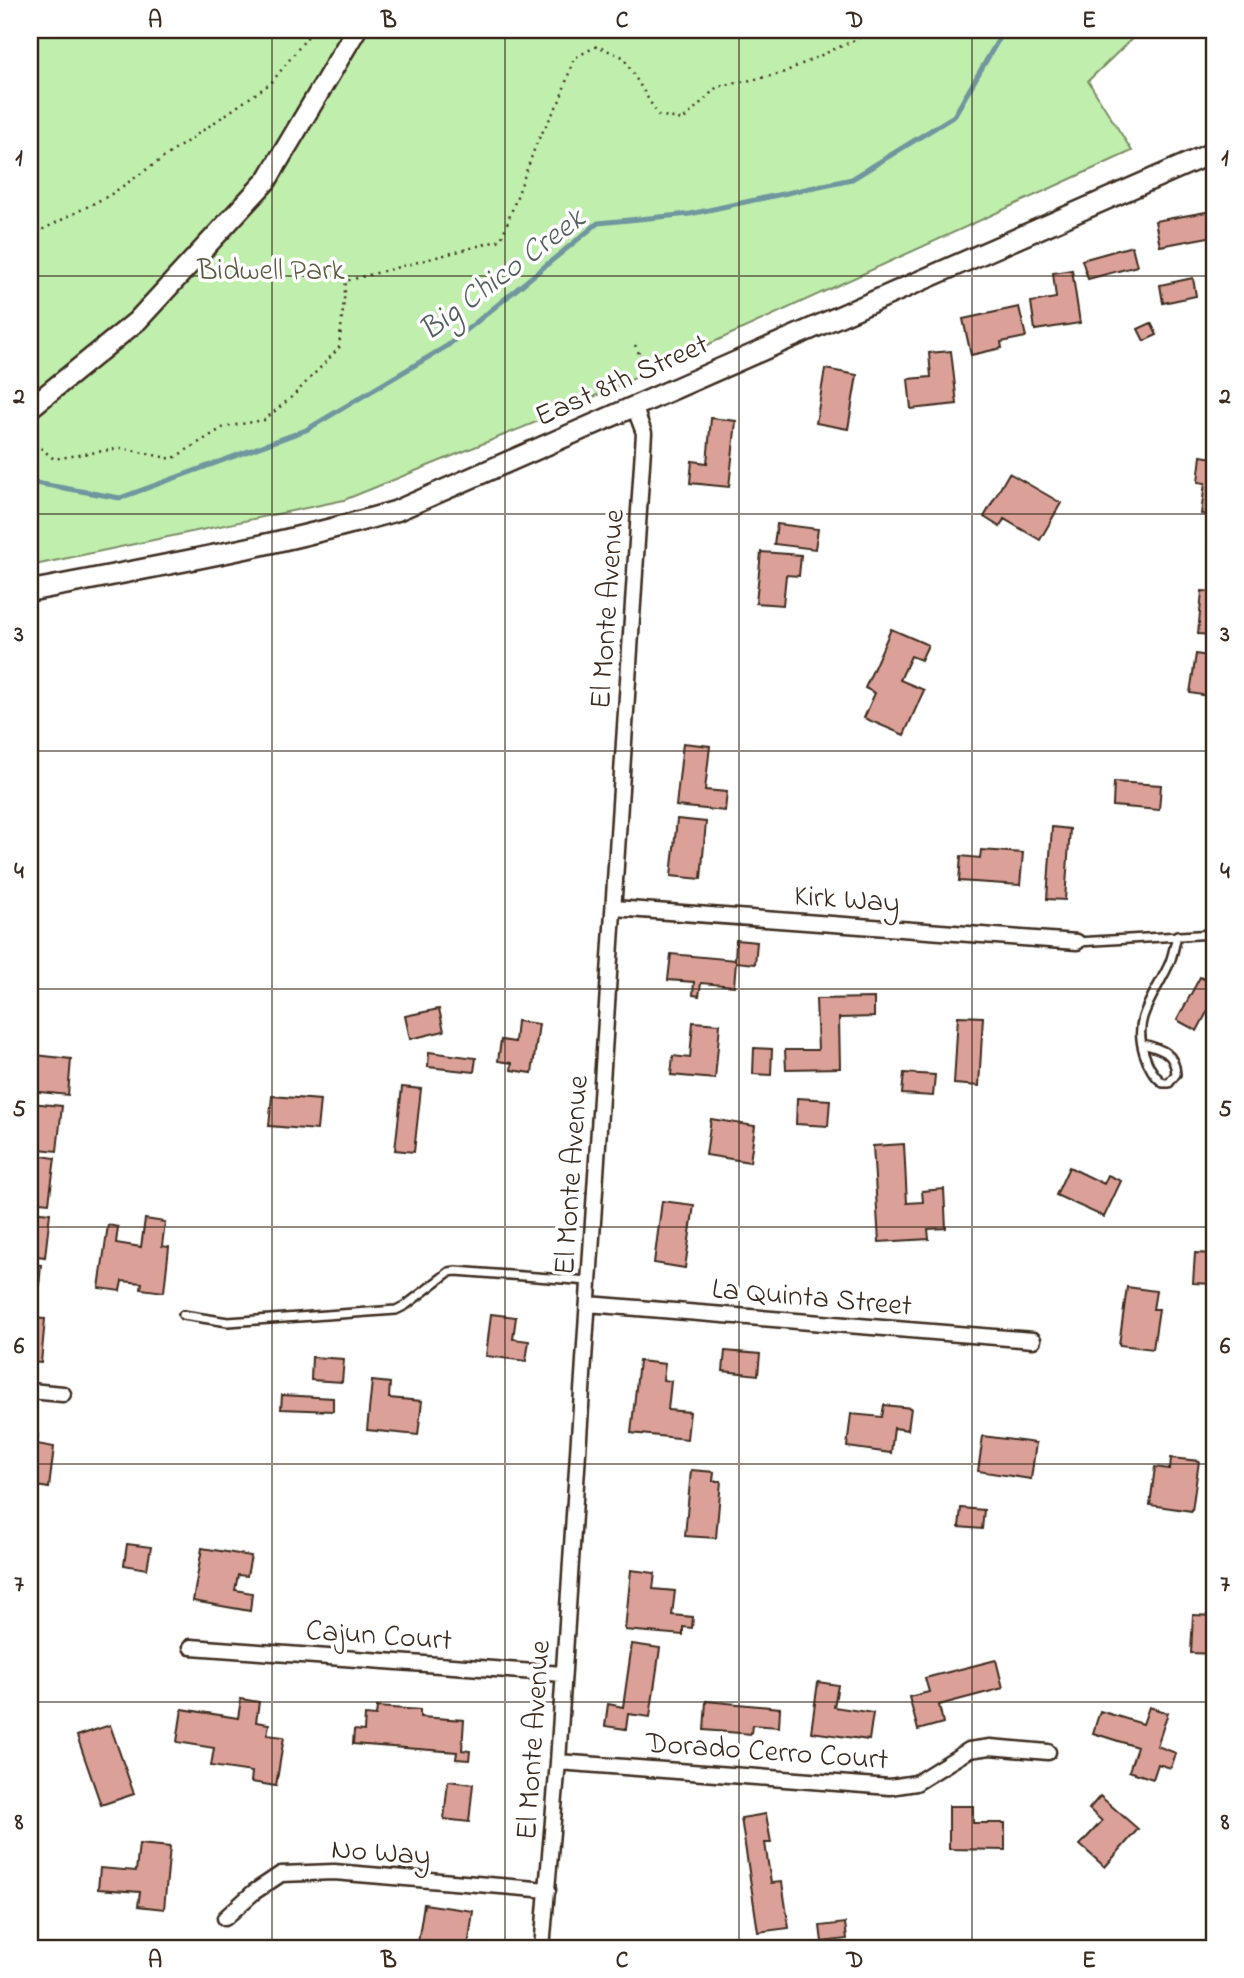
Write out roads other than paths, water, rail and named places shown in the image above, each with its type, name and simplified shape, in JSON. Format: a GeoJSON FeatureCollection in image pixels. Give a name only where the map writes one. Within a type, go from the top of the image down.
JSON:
{"type":"FeatureCollection","features":[{"type":"Feature","properties":{"kind":"street"},"geometry":{"type":"LineString","coordinates":[[30,408],[137,321],[267,180],[356,30]]}},
{"type":"Feature","properties":{"kind":"street","name":"East 8th Street"},"geometry":{"type":"LineString","coordinates":[[30,591],[224,554],[324,532],[396,511],[1214,152]]}},
{"type":"Feature","properties":{"kind":"street","name":"El Monte Avenue"},"geometry":{"type":"LineString","coordinates":[[542,1948],[558,1762],[644,433],[634,406]]}},
{"type":"Feature","properties":{"kind":"street","name":"Kirk Way"},"geometry":{"type":"LineString","coordinates":[[614,908],[1077,942]]}},
{"type":"Feature","properties":{"kind":"street","name":"La Quinta Street"},"geometry":{"type":"LineString","coordinates":[[588,1304],[1033,1340]]}},
{"type":"Feature","properties":{"kind":"street"},"geometry":{"type":"LineString","coordinates":[[30,1391],[63,1394]]}},
{"type":"Feature","properties":{"kind":"street","name":"Cajun Court"},"geometry":{"type":"LineString","coordinates":[[191,1647],[563,1674]]}},
{"type":"Feature","properties":{"kind":"street","name":"Dorado Cerro Court"},"geometry":{"type":"LineString","coordinates":[[558,1762],[890,1787],[916,1783],[970,1750],[990,1747],[1048,1752]]}},
{"type":"Feature","properties":{"kind":"street","name":"No Way"},"geometry":{"type":"LineString","coordinates":[[225,1918],[254,1892],[281,1874],[334,1872],[548,1890]]}},
{"type":"Feature","properties":{"kind":"lane"},"geometry":{"type":"LineString","coordinates":[[1077,942],[1214,934]]}},
{"type":"Feature","properties":{"kind":"lane"},"geometry":{"type":"LineString","coordinates":[[1143,1044],[1163,1050],[1174,1060],[1176,1074],[1169,1083],[1163,1083],[1153,1075],[1147,1065],[1143,1044],[1143,1016],[1171,960],[1177,936]]}},
{"type":"Feature","properties":{"kind":"lane"},"geometry":{"type":"LineString","coordinates":[[183,1315],[229,1322],[396,1310],[449,1272],[456,1271],[589,1281]]}},
{"type":"Feature","properties":{"kind":"waterway","name":"Big Chico Creek"},"geometry":{"type":"LineString","coordinates":[[30,482],[120,498],[306,430],[447,346],[598,223],[690,214],[852,179],[954,116],[1004,30]]}},
{"type":"Feature","properties":{"kind":"park label","name":"Bidwell Park"},"geometry":{"type":"Point","coordinates":[271,269]}}]}
